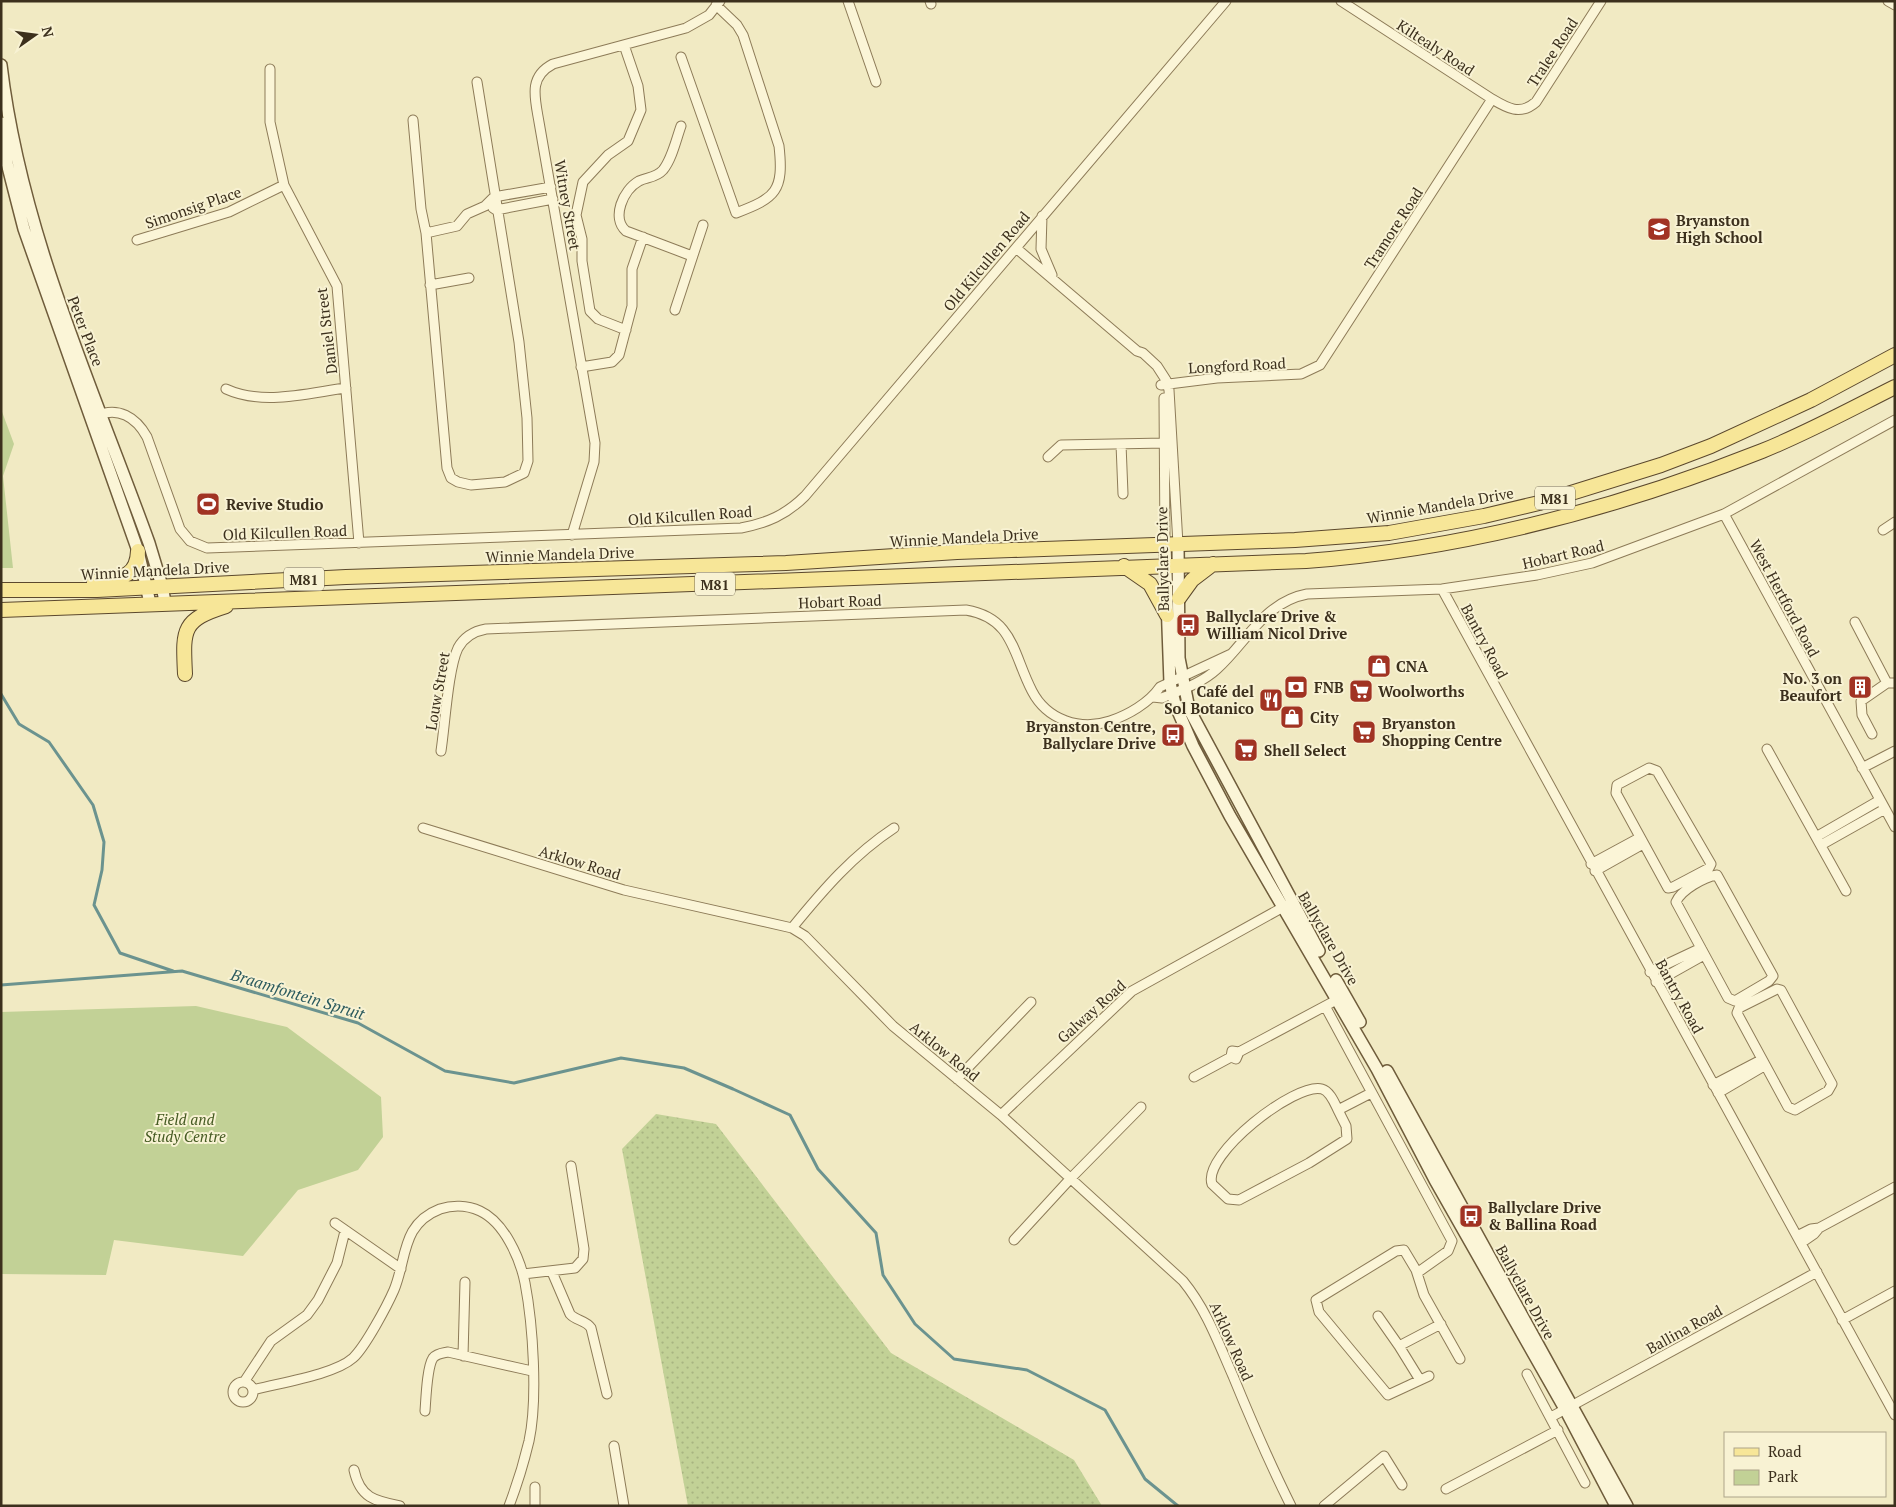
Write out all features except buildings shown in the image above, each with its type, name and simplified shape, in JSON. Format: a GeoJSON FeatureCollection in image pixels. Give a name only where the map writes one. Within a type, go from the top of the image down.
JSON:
{"type":"FeatureCollection","features":[{"type":"Feature","properties":{"kind":"main road","name":"Winnie Mandela Drive"},"geometry":{"type":"LineString","coordinates":[[7,590],[148,587],[355,576],[786,562],[957,552],[1295,540],[1389,533],[1467,519],[1539,503],[1619,479],[1711,446],[1811,400],[1895,355]]}},
{"type":"Feature","properties":{"kind":"main road","name":"M81"},"geometry":{"type":"LineString","coordinates":[[8,609],[1124,566],[1306,561],[1395,552],[1448,543],[1593,510],[1762,451],[1895,387]]}},
{"type":"Feature","properties":{"kind":"main road"},"geometry":{"type":"LineString","coordinates":[[54,589],[126,576],[137,563],[138,551]]}},
{"type":"Feature","properties":{"kind":"main road"},"geometry":{"type":"LineString","coordinates":[[1179,598],[1192,580],[1213,564]]}},
{"type":"Feature","properties":{"kind":"main road"},"geometry":{"type":"LineString","coordinates":[[1124,566],[1150,584],[1167,616]]}},
{"type":"Feature","properties":{"kind":"main road"},"geometry":{"type":"LineString","coordinates":[[185,674],[183,641],[188,627],[194,619],[205,612],[241,601]]}},
{"type":"Feature","properties":{"kind":"street"},"geometry":{"type":"LineString","coordinates":[[848,1],[876,82]]}},
{"type":"Feature","properties":{"kind":"street","name":"Old Kilcullen Road"},"geometry":{"type":"LineString","coordinates":[[96,416],[129,415],[140,424],[147,437],[180,529],[196,545],[215,548],[741,528],[777,518],[805,496],[1226,1]]}},
{"type":"Feature","properties":{"kind":"street","name":"Kiltealy Road"},"geometry":{"type":"LineString","coordinates":[[1341,1],[1492,99]]}},
{"type":"Feature","properties":{"kind":"street","name":"Tralee Road"},"geometry":{"type":"LineString","coordinates":[[1492,99],[1518,110],[1536,102],[1601,1]]}},
{"type":"Feature","properties":{"kind":"street"},"geometry":{"type":"LineString","coordinates":[[1888,1],[1895,5]]}},
{"type":"Feature","properties":{"kind":"street"},"geometry":{"type":"LineString","coordinates":[[681,57],[736,213],[765,202],[775,192],[779,176],[780,158],[777,139],[743,35],[718,3]]}},
{"type":"Feature","properties":{"kind":"street","name":"Witney Street"},"geometry":{"type":"LineString","coordinates":[[572,535],[595,453],[535,94],[538,76],[553,64],[686,28],[700,22],[718,3]]}},
{"type":"Feature","properties":{"kind":"street"},"geometry":{"type":"LineString","coordinates":[[624,45],[638,86],[641,110],[628,141],[608,154],[583,182],[577,205],[576,221],[582,239],[585,280],[592,314],[598,319],[626,330]]}},
{"type":"Feature","properties":{"kind":"street","name":"Daniel Street"},"geometry":{"type":"LineString","coordinates":[[270,69],[270,122],[284,185],[338,286],[359,543]]}},
{"type":"Feature","properties":{"kind":"street","name":"Peter Place"},"geometry":{"type":"LineString","coordinates":[[2,73],[5,111],[34,229],[96,416],[138,551],[148,587],[150,603]]}},
{"type":"Feature","properties":{"kind":"street"},"geometry":{"type":"LineString","coordinates":[[413,120],[421,209],[426,233],[447,468],[451,478],[458,482],[471,484],[505,482],[520,476],[526,471],[528,460],[524,390],[519,342],[496,210],[477,82]]}},
{"type":"Feature","properties":{"kind":"street","name":"Tramore Road"},"geometry":{"type":"LineString","coordinates":[[1314,370],[1327,356],[1492,99]]}},
{"type":"Feature","properties":{"kind":"street","name":"Peter Place"},"geometry":{"type":"LineString","coordinates":[[1,123],[7,164],[24,229],[96,416],[149,543],[165,602]]}},
{"type":"Feature","properties":{"kind":"street"},"geometry":{"type":"LineString","coordinates":[[681,126],[662,171],[654,177],[638,182],[625,195],[619,217],[621,227],[692,256]]}},
{"type":"Feature","properties":{"kind":"street","name":"Simonsig Place"},"geometry":{"type":"LineString","coordinates":[[137,240],[228,212],[284,185]]}},
{"type":"Feature","properties":{"kind":"street"},"geometry":{"type":"LineString","coordinates":[[426,233],[456,226],[467,214],[485,206],[494,197],[551,187]]}},
{"type":"Feature","properties":{"kind":"street"},"geometry":{"type":"LineString","coordinates":[[485,206],[496,210],[553,199]]}},
{"type":"Feature","properties":{"kind":"street"},"geometry":{"type":"LineString","coordinates":[[1042,216],[1041,249],[1054,279]]}},
{"type":"Feature","properties":{"kind":"street"},"geometry":{"type":"LineString","coordinates":[[675,310],[703,225]]}},
{"type":"Feature","properties":{"kind":"street"},"geometry":{"type":"LineString","coordinates":[[581,367],[616,359],[632,306],[632,269],[643,237]]}},
{"type":"Feature","properties":{"kind":"street","name":"Ballyclare Drive"},"geometry":{"type":"LineString","coordinates":[[1016,248],[1137,351],[1164,385],[1172,423],[1172,565],[1167,616],[1171,689],[1192,746],[1341,997],[1435,1180],[1627,1506]]}},
{"type":"Feature","properties":{"kind":"street"},"geometry":{"type":"LineString","coordinates":[[430,285],[469,278]]}},
{"type":"Feature","properties":{"kind":"street","name":"Longford Road"},"geometry":{"type":"LineString","coordinates":[[1164,385],[1217,378],[1293,375],[1314,370]]}},
{"type":"Feature","properties":{"kind":"street","name":"Ballyclare Drive"},"geometry":{"type":"LineString","coordinates":[[1164,385],[1165,443],[1172,544]]}},
{"type":"Feature","properties":{"kind":"street"},"geometry":{"type":"LineString","coordinates":[[226,389],[238,395],[259,398],[346,388]]}},
{"type":"Feature","properties":{"kind":"street","name":"Hobart Road"},"geometry":{"type":"LineString","coordinates":[[466,638],[480,630],[494,628],[966,610],[981,614],[1003,629],[1014,645],[1032,691],[1041,705],[1057,718],[1082,724],[1101,724],[1118,718],[1153,697],[1162,698],[1171,689],[1231,654],[1266,616],[1293,597],[1314,594],[1442,590],[1579,567],[1629,551],[1724,514],[1895,420]]}},
{"type":"Feature","properties":{"kind":"street"},"geometry":{"type":"LineString","coordinates":[[1048,457],[1061,446],[1165,443]]}},
{"type":"Feature","properties":{"kind":"street"},"geometry":{"type":"LineString","coordinates":[[1121,444],[1123,494]]}},
{"type":"Feature","properties":{"kind":"street","name":"West Hertford Road"},"geometry":{"type":"LineString","coordinates":[[1724,514],[1895,827]]}},
{"type":"Feature","properties":{"kind":"street"},"geometry":{"type":"LineString","coordinates":[[1883,530],[1895,522]]}},
{"type":"Feature","properties":{"kind":"street","name":"Ballyclare Drive"},"geometry":{"type":"LineString","coordinates":[[1172,565],[1179,598],[1178,637],[1183,683],[1189,710],[1287,904]]}},
{"type":"Feature","properties":{"kind":"street","name":"Bantry Road"},"geometry":{"type":"LineString","coordinates":[[1442,590],[1842,1320],[1892,1404],[1895,1415]]}},
{"type":"Feature","properties":{"kind":"street"},"geometry":{"type":"LineString","coordinates":[[1855,622],[1891,683],[1861,701],[1862,715],[1872,734]]}},
{"type":"Feature","properties":{"kind":"street","name":"Louw Street"},"geometry":{"type":"LineString","coordinates":[[441,751],[453,666],[458,648],[466,638]]}},
{"type":"Feature","properties":{"kind":"street"},"geometry":{"type":"LineString","coordinates":[[1766,749],[1846,891]]}},
{"type":"Feature","properties":{"kind":"street"},"geometry":{"type":"LineString","coordinates":[[1862,768],[1895,751]]}},
{"type":"Feature","properties":{"kind":"street"},"geometry":{"type":"LineString","coordinates":[[1652,768],[1657,771],[1711,864],[1702,872],[1668,888],[1641,841],[1615,789],[1617,785],[1652,768]]}},
{"type":"Feature","properties":{"kind":"street"},"geometry":{"type":"LineString","coordinates":[[1816,837],[1880,800]]}},
{"type":"Feature","properties":{"kind":"street"},"geometry":{"type":"LineString","coordinates":[[1821,845],[1885,809]]}},
{"type":"Feature","properties":{"kind":"street","name":"Arklow Road"},"geometry":{"type":"LineString","coordinates":[[423,828],[624,890],[792,928],[817,947],[894,1026],[1001,1115],[1183,1281],[1199,1300],[1292,1506]]}},
{"type":"Feature","properties":{"kind":"street"},"geometry":{"type":"LineString","coordinates":[[792,928],[828,884],[868,844],[894,828]]}},
{"type":"Feature","properties":{"kind":"street"},"geometry":{"type":"LineString","coordinates":[[1593,867],[1641,841]]}},
{"type":"Feature","properties":{"kind":"street"},"geometry":{"type":"LineString","coordinates":[[1717,875],[1772,978],[1740,998],[1730,1000],[1703,952],[1676,902],[1679,895],[1711,876],[1717,875]]}},
{"type":"Feature","properties":{"kind":"street","name":"Galway Road"},"geometry":{"type":"LineString","coordinates":[[1001,1115],[1132,991],[1287,904]]}},
{"type":"Feature","properties":{"kind":"street"},"geometry":{"type":"LineString","coordinates":[[1650,972],[1703,952]]}},
{"type":"Feature","properties":{"kind":"street"},"geometry":{"type":"LineString","coordinates":[[1656,982],[1703,952]]}},
{"type":"Feature","properties":{"kind":"street"},"geometry":{"type":"LineString","coordinates":[[1779,989],[1830,1079],[1831,1088],[1798,1108],[1791,1109],[1763,1063],[1738,1016],[1737,1010],[1773,990],[1779,989]]}},
{"type":"Feature","properties":{"kind":"street"},"geometry":{"type":"LineString","coordinates":[[1194,1077],[1341,997]]}},
{"type":"Feature","properties":{"kind":"street"},"geometry":{"type":"LineString","coordinates":[[957,1079],[1031,1002]]}},
{"type":"Feature","properties":{"kind":"street"},"geometry":{"type":"LineString","coordinates":[[1325,1006],[1452,1241],[1448,1251],[1417,1273]]}},
{"type":"Feature","properties":{"kind":"street"},"geometry":{"type":"LineString","coordinates":[[1713,1085],[1763,1063]]}},
{"type":"Feature","properties":{"kind":"street"},"geometry":{"type":"LineString","coordinates":[[1718,1093],[1763,1063]]}},
{"type":"Feature","properties":{"kind":"street"},"geometry":{"type":"LineString","coordinates":[[1322,1089],[1328,1092],[1338,1110],[1348,1131],[1344,1143],[1239,1200],[1228,1200],[1212,1184],[1211,1172],[1228,1146],[1260,1118],[1279,1105],[1307,1091],[1322,1089]]}},
{"type":"Feature","properties":{"kind":"street"},"geometry":{"type":"LineString","coordinates":[[1338,1110],[1372,1093]]}},
{"type":"Feature","properties":{"kind":"street"},"geometry":{"type":"LineString","coordinates":[[1014,1240],[1071,1178],[1141,1107]]}},
{"type":"Feature","properties":{"kind":"street"},"geometry":{"type":"LineString","coordinates":[[523,1274],[574,1268],[583,1259],[584,1249],[571,1166]]}},
{"type":"Feature","properties":{"kind":"street"},"geometry":{"type":"LineString","coordinates":[[1799,1240],[1895,1187]]}},
{"type":"Feature","properties":{"kind":"street"},"geometry":{"type":"LineString","coordinates":[[252,1390],[317,1374],[337,1367],[354,1357],[390,1298],[405,1245],[416,1224],[438,1210],[456,1206],[473,1208],[494,1221],[507,1239],[523,1274],[530,1310],[533,1394],[529,1440],[509,1506]]}},
{"type":"Feature","properties":{"kind":"street"},"geometry":{"type":"LineString","coordinates":[[335,1223],[400,1268]]}},
{"type":"Feature","properties":{"kind":"street"},"geometry":{"type":"LineString","coordinates":[[244,1382],[252,1390],[252,1396],[249,1400],[243,1402],[237,1401],[233,1390],[236,1385],[244,1382],[271,1341],[307,1315],[318,1300],[336,1263],[345,1231]]}},
{"type":"Feature","properties":{"kind":"street"},"geometry":{"type":"LineString","coordinates":[[1429,1376],[1388,1395],[1319,1312],[1315,1303],[1320,1297],[1398,1250],[1405,1251],[1417,1273],[1420,1288],[1460,1358]]}},
{"type":"Feature","properties":{"kind":"street"},"geometry":{"type":"LineString","coordinates":[[552,1272],[570,1314],[586,1322],[591,1328],[607,1394]]}},
{"type":"Feature","properties":{"kind":"street","name":"Ballina Road"},"geometry":{"type":"LineString","coordinates":[[1552,1417],[1817,1272]]}},
{"type":"Feature","properties":{"kind":"street"},"geometry":{"type":"LineString","coordinates":[[463,1356],[466,1282]]}},
{"type":"Feature","properties":{"kind":"street"},"geometry":{"type":"LineString","coordinates":[[1842,1320],[1895,1292]]}},
{"type":"Feature","properties":{"kind":"street"},"geometry":{"type":"LineString","coordinates":[[1378,1316],[1420,1380]]}},
{"type":"Feature","properties":{"kind":"street"},"geometry":{"type":"LineString","coordinates":[[1399,1346],[1441,1324]]}},
{"type":"Feature","properties":{"kind":"street"},"geometry":{"type":"LineString","coordinates":[[425,1410],[433,1358],[439,1354],[448,1352],[532,1371]]}},
{"type":"Feature","properties":{"kind":"street"},"geometry":{"type":"LineString","coordinates":[[1527,1374],[1552,1417],[1585,1483]]}},
{"type":"Feature","properties":{"kind":"street","name":"Ballyclare Drive"},"geometry":{"type":"LineString","coordinates":[[1569,1407],[1616,1506]]}},
{"type":"Feature","properties":{"kind":"street"},"geometry":{"type":"LineString","coordinates":[[1446,1489],[1558,1430]]}},
{"type":"Feature","properties":{"kind":"street"},"geometry":{"type":"LineString","coordinates":[[614,1446],[624,1506]]}},
{"type":"Feature","properties":{"kind":"street"},"geometry":{"type":"LineString","coordinates":[[1324,1506],[1384,1456],[1402,1485]]}},
{"type":"Feature","properties":{"kind":"street"},"geometry":{"type":"LineString","coordinates":[[354,1470],[357,1484],[365,1494],[380,1502],[400,1506]]}},
{"type":"Feature","properties":{"kind":"street"},"geometry":{"type":"LineString","coordinates":[[535,1487],[536,1506]]}},
{"type":"Feature","properties":{"kind":"green space"},"geometry":{"type":"Polygon","coordinates":[[[1,409],[14,444],[3,476],[13,568],[1,568],[1,409]]]}},
{"type":"Feature","properties":{"kind":"green space","name":"Field and Study Centre"},"geometry":{"type":"Polygon","coordinates":[[[196,1006],[287,1027],[381,1097],[383,1137],[358,1170],[298,1190],[243,1256],[114,1240],[106,1275],[1,1274],[1,1012],[196,1006]]]}},
{"type":"Feature","properties":{"kind":"green space"},"geometry":{"type":"Polygon","coordinates":[[[656,1114],[716,1124],[891,1353],[1074,1460],[1102,1506],[688,1506],[622,1149],[656,1114]]]}},
{"type":"Feature","properties":{"kind":"waterway"},"geometry":{"type":"LineString","coordinates":[[1,694],[19,724],[49,742],[93,805],[104,842],[102,870],[94,905],[120,953],[173,971]]}},
{"type":"Feature","properties":{"kind":"waterway","name":"Braamfontein Spruit"},"geometry":{"type":"LineString","coordinates":[[1,985],[182,971],[358,1023],[445,1071],[514,1083],[621,1058],[684,1068],[733,1089],[790,1115],[818,1169],[876,1233],[883,1275],[915,1324],[954,1359],[1027,1370],[1105,1410],[1145,1479],[1178,1506]]}},
{"type":"Feature","properties":{"kind":"place","name":"Bryanston High School"},"geometry":{"type":"Point","coordinates":[1659,229]}},
{"type":"Feature","properties":{"kind":"place","name":"Revive Studio"},"geometry":{"type":"Point","coordinates":[208,504]}},
{"type":"Feature","properties":{"kind":"place","name":"Ballyclare Drive & William Nicol Drive"},"geometry":{"type":"Point","coordinates":[1188,625]}},
{"type":"Feature","properties":{"kind":"place","name":"CNA"},"geometry":{"type":"Point","coordinates":[1379,666]}},
{"type":"Feature","properties":{"kind":"place","name":"FNB"},"geometry":{"type":"Point","coordinates":[1296,687]}},
{"type":"Feature","properties":{"kind":"place","name":"No. 3 on Beaufort"},"geometry":{"type":"Point","coordinates":[1860,687]}},
{"type":"Feature","properties":{"kind":"place","name":"Woolworths"},"geometry":{"type":"Point","coordinates":[1361,691]}},
{"type":"Feature","properties":{"kind":"place","name":"Café del Sol Botanico"},"geometry":{"type":"Point","coordinates":[1271,700]}},
{"type":"Feature","properties":{"kind":"place","name":"City"},"geometry":{"type":"Point","coordinates":[1292,717]}},
{"type":"Feature","properties":{"kind":"place","name":"Bryanston Shopping Centre"},"geometry":{"type":"Point","coordinates":[1364,732]}},
{"type":"Feature","properties":{"kind":"place","name":"Bryanston Centre, Ballyclare Drive"},"geometry":{"type":"Point","coordinates":[1173,735]}},
{"type":"Feature","properties":{"kind":"place","name":"Shell Select"},"geometry":{"type":"Point","coordinates":[1246,750]}},
{"type":"Feature","properties":{"kind":"place","name":"Ballyclare Drive & Ballina Road"},"geometry":{"type":"Point","coordinates":[1471,1216]}}]}
